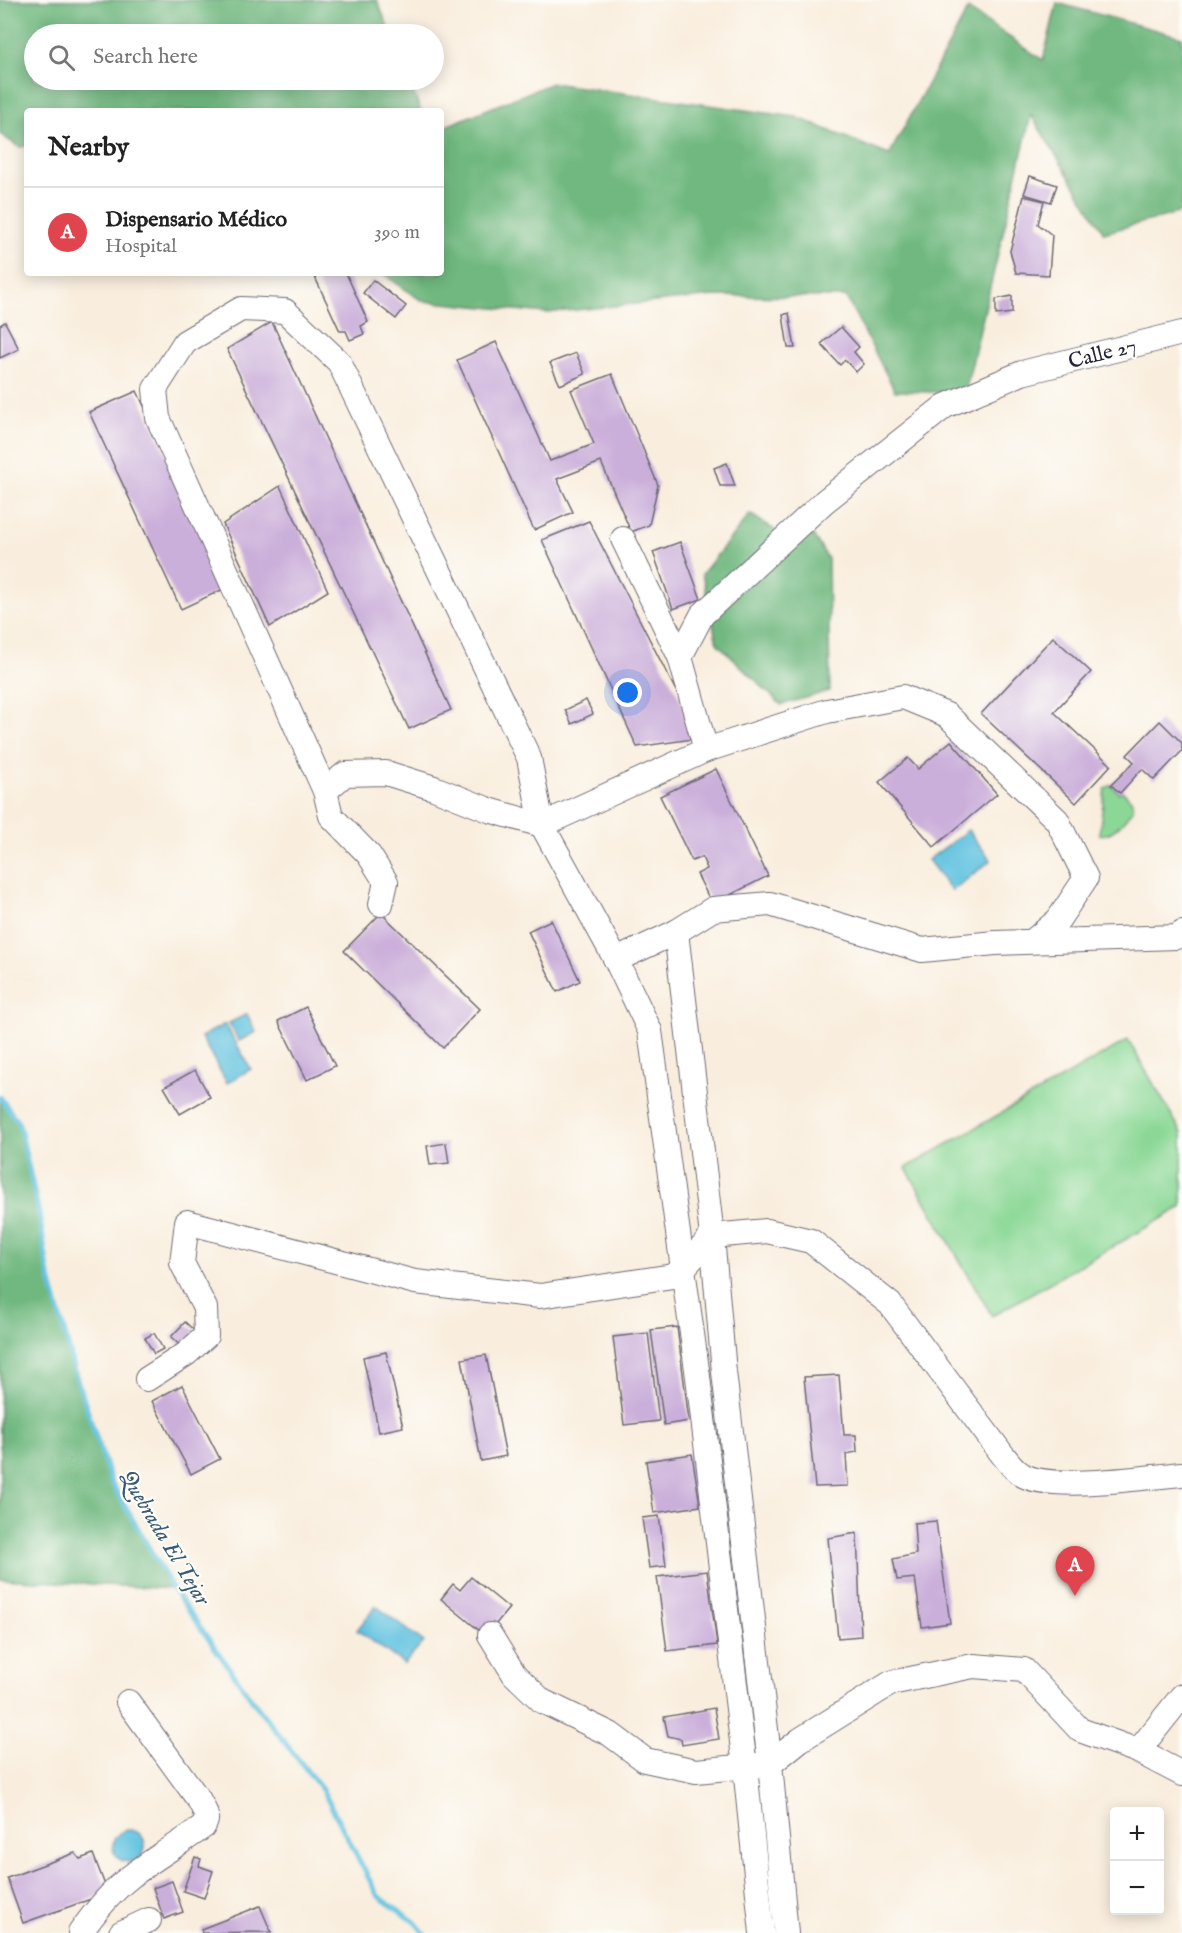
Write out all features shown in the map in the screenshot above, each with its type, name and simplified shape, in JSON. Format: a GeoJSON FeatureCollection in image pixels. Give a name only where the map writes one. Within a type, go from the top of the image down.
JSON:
{"type":"FeatureCollection","features":[{"type":"Feature","properties":{"kind":"street"},"geometry":{"type":"LineString","coordinates":[[381,904],[386,882],[369,855],[331,816],[325,791],[158,418],[156,389],[185,342],[241,309],[285,311],[339,362],[529,758],[542,825],[616,960],[650,1031],[698,1377],[745,1767],[762,1933]]}},
{"type":"Feature","properties":{"kind":"street","name":"Calle 27"},"geometry":{"type":"LineString","coordinates":[[680,657],[702,615],[825,501],[945,406],[1023,373],[1182,333]]}},
{"type":"Feature","properties":{"kind":"street"},"geometry":{"type":"LineString","coordinates":[[622,539],[680,657],[706,750]]}},
{"type":"Feature","properties":{"kind":"street"},"geometry":{"type":"LineString","coordinates":[[325,791],[345,774],[386,773],[434,788],[489,810],[542,825],[706,750],[827,711],[903,697],[947,715],[1057,820],[1086,878],[1058,921],[1033,941]]}},
{"type":"Feature","properties":{"kind":"street"},"geometry":{"type":"LineString","coordinates":[[616,960],[676,932],[713,909],[770,904],[922,950],[1033,941],[1177,937],[1182,933]]}},
{"type":"Feature","properties":{"kind":"street"},"geometry":{"type":"LineString","coordinates":[[676,932],[712,1236],[724,1372],[770,1764],[786,1933]]}},
{"type":"Feature","properties":{"kind":"street"},"geometry":{"type":"LineString","coordinates":[[147,1379],[186,1354],[206,1336],[206,1308],[182,1263],[187,1222],[415,1282],[540,1296],[673,1276],[682,1270],[712,1236],[767,1231],[811,1241],[890,1304],[1002,1454],[1020,1474],[1041,1482],[1103,1481],[1182,1474]]}},
{"type":"Feature","properties":{"kind":"street"},"geometry":{"type":"LineString","coordinates":[[698,1377],[724,1372]]}},
{"type":"Feature","properties":{"kind":"street"},"geometry":{"type":"LineString","coordinates":[[490,1635],[514,1674],[542,1701],[610,1734],[645,1760],[696,1771],[770,1764],[800,1740],[891,1683],[973,1666],[1024,1670],[1080,1730],[1138,1751],[1182,1774]]}},
{"type":"Feature","properties":{"kind":"street"},"geometry":{"type":"LineString","coordinates":[[1138,1751],[1182,1696]]}},
{"type":"Feature","properties":{"kind":"street"},"geometry":{"type":"LineString","coordinates":[[80,1933],[105,1901],[128,1879],[206,1823],[207,1816],[199,1800],[128,1702]]}},
{"type":"Feature","properties":{"kind":"street"},"geometry":{"type":"LineString","coordinates":[[121,1933],[149,1920]]}},
{"type":"Feature","properties":{"kind":"green space"},"geometry":{"type":"Polygon","coordinates":[[[0,0],[377,0],[387,24],[24,24],[24,90],[412,90],[420,108],[24,108],[24,146],[19,147],[0,134],[0,0]]]}},
{"type":"Feature","properties":{"kind":"green space"},"geometry":{"type":"Polygon","coordinates":[[[1057,3],[1182,37],[1182,212],[1104,233],[1031,115],[965,393],[895,391],[846,297],[714,296],[546,313],[422,301],[386,276],[444,276],[444,127],[552,83],[796,117],[889,155],[968,9],[1043,60],[1057,3]]]}},
{"type":"Feature","properties":{"kind":"green space"},"geometry":{"type":"Polygon","coordinates":[[[750,514],[788,539],[807,525],[828,559],[830,691],[781,705],[717,643],[702,574],[750,514]]]}},
{"type":"Feature","properties":{"kind":"green space"},"geometry":{"type":"Polygon","coordinates":[[[1111,785],[1119,793],[1122,791],[1132,801],[1133,810],[1114,831],[1099,834],[1105,789],[1111,785]]]}},
{"type":"Feature","properties":{"kind":"green space"},"geometry":{"type":"Polygon","coordinates":[[[1128,1040],[1182,1133],[1182,1207],[992,1316],[906,1168],[1128,1040]]]}},
{"type":"Feature","properties":{"kind":"green space"},"geometry":{"type":"Polygon","coordinates":[[[0,1097],[19,1124],[39,1214],[48,1271],[77,1379],[111,1482],[173,1589],[0,1579],[0,1097]]]}},
{"type":"Feature","properties":{"kind":"water"},"geometry":{"type":"Polygon","coordinates":[[[968,830],[991,860],[952,891],[928,860],[968,830]]]}},
{"type":"Feature","properties":{"kind":"water"},"geometry":{"type":"Polygon","coordinates":[[[247,1014],[256,1032],[239,1041],[229,1023],[247,1014]]]}},
{"type":"Feature","properties":{"kind":"water"},"geometry":{"type":"Polygon","coordinates":[[[225,1024],[251,1069],[227,1083],[201,1037],[225,1024]]]}},
{"type":"Feature","properties":{"kind":"water"},"geometry":{"type":"Polygon","coordinates":[[[376,1606],[424,1642],[404,1664],[357,1630],[376,1606]]]}},
{"type":"Feature","properties":{"kind":"water"},"geometry":{"type":"Polygon","coordinates":[[[129,1830],[140,1835],[145,1846],[140,1857],[129,1862],[118,1857],[113,1846],[118,1835],[129,1830]]]}},
{"type":"Feature","properties":{"kind":"building"},"geometry":{"type":"Polygon","coordinates":[[[1030,176],[1057,185],[1051,202],[1024,194],[1030,176]]]}},
{"type":"Feature","properties":{"kind":"building"},"geometry":{"type":"Polygon","coordinates":[[[1024,196],[1044,201],[1038,224],[1052,235],[1049,275],[1016,273],[1010,251],[1024,196]]]}},
{"type":"Feature","properties":{"kind":"building"},"geometry":{"type":"Polygon","coordinates":[[[314,276],[347,276],[368,322],[361,326],[364,334],[350,340],[346,331],[340,331],[314,276]]]}},
{"type":"Feature","properties":{"kind":"building"},"geometry":{"type":"Polygon","coordinates":[[[373,280],[406,306],[396,319],[363,293],[373,280]]]}},
{"type":"Feature","properties":{"kind":"building"},"geometry":{"type":"Polygon","coordinates":[[[1012,296],[1012,313],[996,315],[996,299],[1012,296]]]}},
{"type":"Feature","properties":{"kind":"building"},"geometry":{"type":"Polygon","coordinates":[[[789,313],[795,348],[788,348],[783,315],[789,313]]]}},
{"type":"Feature","properties":{"kind":"building"},"geometry":{"type":"Polygon","coordinates":[[[5,322],[19,349],[0,358],[0,325],[5,322]]]}},
{"type":"Feature","properties":{"kind":"building"},"geometry":{"type":"Polygon","coordinates":[[[272,322],[451,710],[409,729],[227,349],[272,322]]]}},
{"type":"Feature","properties":{"kind":"building"},"geometry":{"type":"Polygon","coordinates":[[[841,327],[859,347],[854,352],[864,364],[856,372],[845,360],[840,365],[821,344],[841,327]]]}},
{"type":"Feature","properties":{"kind":"building"},"geometry":{"type":"Polygon","coordinates":[[[496,342],[550,461],[594,444],[571,390],[612,374],[658,485],[649,525],[631,532],[601,462],[557,479],[573,512],[534,530],[457,360],[496,342]]]}},
{"type":"Feature","properties":{"kind":"building"},"geometry":{"type":"Polygon","coordinates":[[[576,353],[585,374],[560,385],[550,363],[576,353]]]}},
{"type":"Feature","properties":{"kind":"building"},"geometry":{"type":"Polygon","coordinates":[[[137,391],[228,587],[181,609],[89,412],[137,391]]]}},
{"type":"Feature","properties":{"kind":"building"},"geometry":{"type":"Polygon","coordinates":[[[727,463],[735,486],[720,486],[714,468],[727,463]]]}},
{"type":"Feature","properties":{"kind":"building"},"geometry":{"type":"Polygon","coordinates":[[[280,486],[328,591],[270,627],[223,524],[280,486]]]}},
{"type":"Feature","properties":{"kind":"building"},"geometry":{"type":"Polygon","coordinates":[[[589,521],[700,738],[637,747],[542,540],[589,521]]]}},
{"type":"Feature","properties":{"kind":"building"},"geometry":{"type":"Polygon","coordinates":[[[680,542],[701,599],[673,609],[653,552],[680,542]]]}},
{"type":"Feature","properties":{"kind":"building"},"geometry":{"type":"Polygon","coordinates":[[[1053,637],[1091,672],[1054,712],[1111,765],[1076,803],[981,714],[1053,637]]]}},
{"type":"Feature","properties":{"kind":"building"},"geometry":{"type":"Polygon","coordinates":[[[586,700],[593,714],[572,724],[565,710],[586,700]]]}},
{"type":"Feature","properties":{"kind":"building"},"geometry":{"type":"Polygon","coordinates":[[[1160,721],[1182,743],[1182,751],[1154,780],[1142,769],[1120,793],[1111,785],[1134,762],[1127,755],[1160,721]]]}},
{"type":"Feature","properties":{"kind":"building"},"geometry":{"type":"Polygon","coordinates":[[[951,741],[997,794],[934,847],[879,782],[908,758],[918,769],[951,741]]]}},
{"type":"Feature","properties":{"kind":"building"},"geometry":{"type":"Polygon","coordinates":[[[716,769],[768,876],[712,904],[697,874],[707,869],[702,857],[692,861],[660,796],[716,769]]]}},
{"type":"Feature","properties":{"kind":"building"},"geometry":{"type":"Polygon","coordinates":[[[381,913],[480,1009],[443,1048],[344,951],[381,913]]]}},
{"type":"Feature","properties":{"kind":"building"},"geometry":{"type":"Polygon","coordinates":[[[551,920],[580,981],[557,992],[528,931],[551,920]]]}},
{"type":"Feature","properties":{"kind":"building"},"geometry":{"type":"Polygon","coordinates":[[[306,1007],[335,1066],[307,1080],[278,1021],[306,1007]]]}},
{"type":"Feature","properties":{"kind":"building"},"geometry":{"type":"Polygon","coordinates":[[[195,1070],[210,1097],[180,1114],[164,1087],[195,1070]]]}},
{"type":"Feature","properties":{"kind":"building"},"geometry":{"type":"Polygon","coordinates":[[[446,1143],[449,1163],[430,1165],[427,1146],[446,1143]]]}},
{"type":"Feature","properties":{"kind":"building"},"geometry":{"type":"Polygon","coordinates":[[[185,1322],[199,1335],[185,1350],[171,1337],[185,1322]]]}},
{"type":"Feature","properties":{"kind":"building"},"geometry":{"type":"Polygon","coordinates":[[[677,1327],[689,1421],[664,1425],[651,1330],[677,1327]]]}},
{"type":"Feature","properties":{"kind":"building"},"geometry":{"type":"Polygon","coordinates":[[[154,1333],[163,1349],[154,1354],[145,1338],[154,1333]]]}},
{"type":"Feature","properties":{"kind":"building"},"geometry":{"type":"Polygon","coordinates":[[[648,1333],[659,1421],[624,1425],[613,1337],[648,1333]]]}},
{"type":"Feature","properties":{"kind":"building"},"geometry":{"type":"Polygon","coordinates":[[[386,1352],[403,1427],[379,1432],[363,1357],[386,1352]]]}},
{"type":"Feature","properties":{"kind":"building"},"geometry":{"type":"Polygon","coordinates":[[[486,1355],[506,1456],[481,1461],[462,1359],[486,1355]]]}},
{"type":"Feature","properties":{"kind":"building"},"geometry":{"type":"Polygon","coordinates":[[[839,1375],[844,1435],[856,1435],[857,1452],[846,1454],[848,1486],[815,1487],[804,1377],[839,1375]]]}},
{"type":"Feature","properties":{"kind":"building"},"geometry":{"type":"Polygon","coordinates":[[[182,1385],[220,1459],[191,1474],[152,1401],[182,1385]]]}},
{"type":"Feature","properties":{"kind":"building"},"geometry":{"type":"Polygon","coordinates":[[[692,1454],[700,1506],[654,1513],[646,1461],[692,1454]]]}},
{"type":"Feature","properties":{"kind":"building"},"geometry":{"type":"Polygon","coordinates":[[[659,1516],[666,1566],[649,1568],[642,1518],[659,1516]]]}},
{"type":"Feature","properties":{"kind":"building"},"geometry":{"type":"Polygon","coordinates":[[[936,1521],[950,1623],[922,1627],[915,1578],[897,1580],[893,1559],[916,1554],[914,1523],[936,1521]]]}},
{"type":"Feature","properties":{"kind":"building"},"geometry":{"type":"Polygon","coordinates":[[[857,1533],[861,1636],[838,1638],[828,1538],[857,1533]]]}},
{"type":"Feature","properties":{"kind":"building"},"geometry":{"type":"Polygon","coordinates":[[[707,1571],[717,1645],[667,1651],[657,1577],[707,1571]]]}},
{"type":"Feature","properties":{"kind":"building"},"geometry":{"type":"Polygon","coordinates":[[[471,1577],[509,1608],[486,1636],[441,1599],[453,1584],[460,1590],[471,1577]]]}},
{"type":"Feature","properties":{"kind":"building"},"geometry":{"type":"Polygon","coordinates":[[[714,1708],[719,1739],[682,1745],[681,1739],[668,1736],[664,1717],[714,1708]]]}},
{"type":"Feature","properties":{"kind":"building"},"geometry":{"type":"Polygon","coordinates":[[[75,1853],[80,1859],[93,1854],[108,1893],[23,1923],[7,1878],[75,1853]]]}},
{"type":"Feature","properties":{"kind":"building"},"geometry":{"type":"Polygon","coordinates":[[[195,1857],[201,1859],[199,1866],[213,1871],[204,1898],[183,1891],[195,1857]]]}},
{"type":"Feature","properties":{"kind":"building"},"geometry":{"type":"Polygon","coordinates":[[[172,1881],[183,1912],[164,1919],[153,1888],[172,1881]]]}},
{"type":"Feature","properties":{"kind":"building"},"geometry":{"type":"Polygon","coordinates":[[[260,1906],[271,1932],[202,1933],[201,1929],[260,1906]]]}},
{"type":"Feature","properties":{"kind":"waterway","name":"Quebrada El Tejar"},"geometry":{"type":"LineString","coordinates":[[0,1097],[19,1124],[39,1214],[48,1271],[77,1379],[111,1482],[173,1589],[255,1704],[323,1791],[378,1896],[415,1922],[424,1933]]}},
{"type":"Feature","properties":{"kind":"place","name":"Dispensario Médico"},"geometry":{"type":"Point","coordinates":[1075,1596]}}]}
